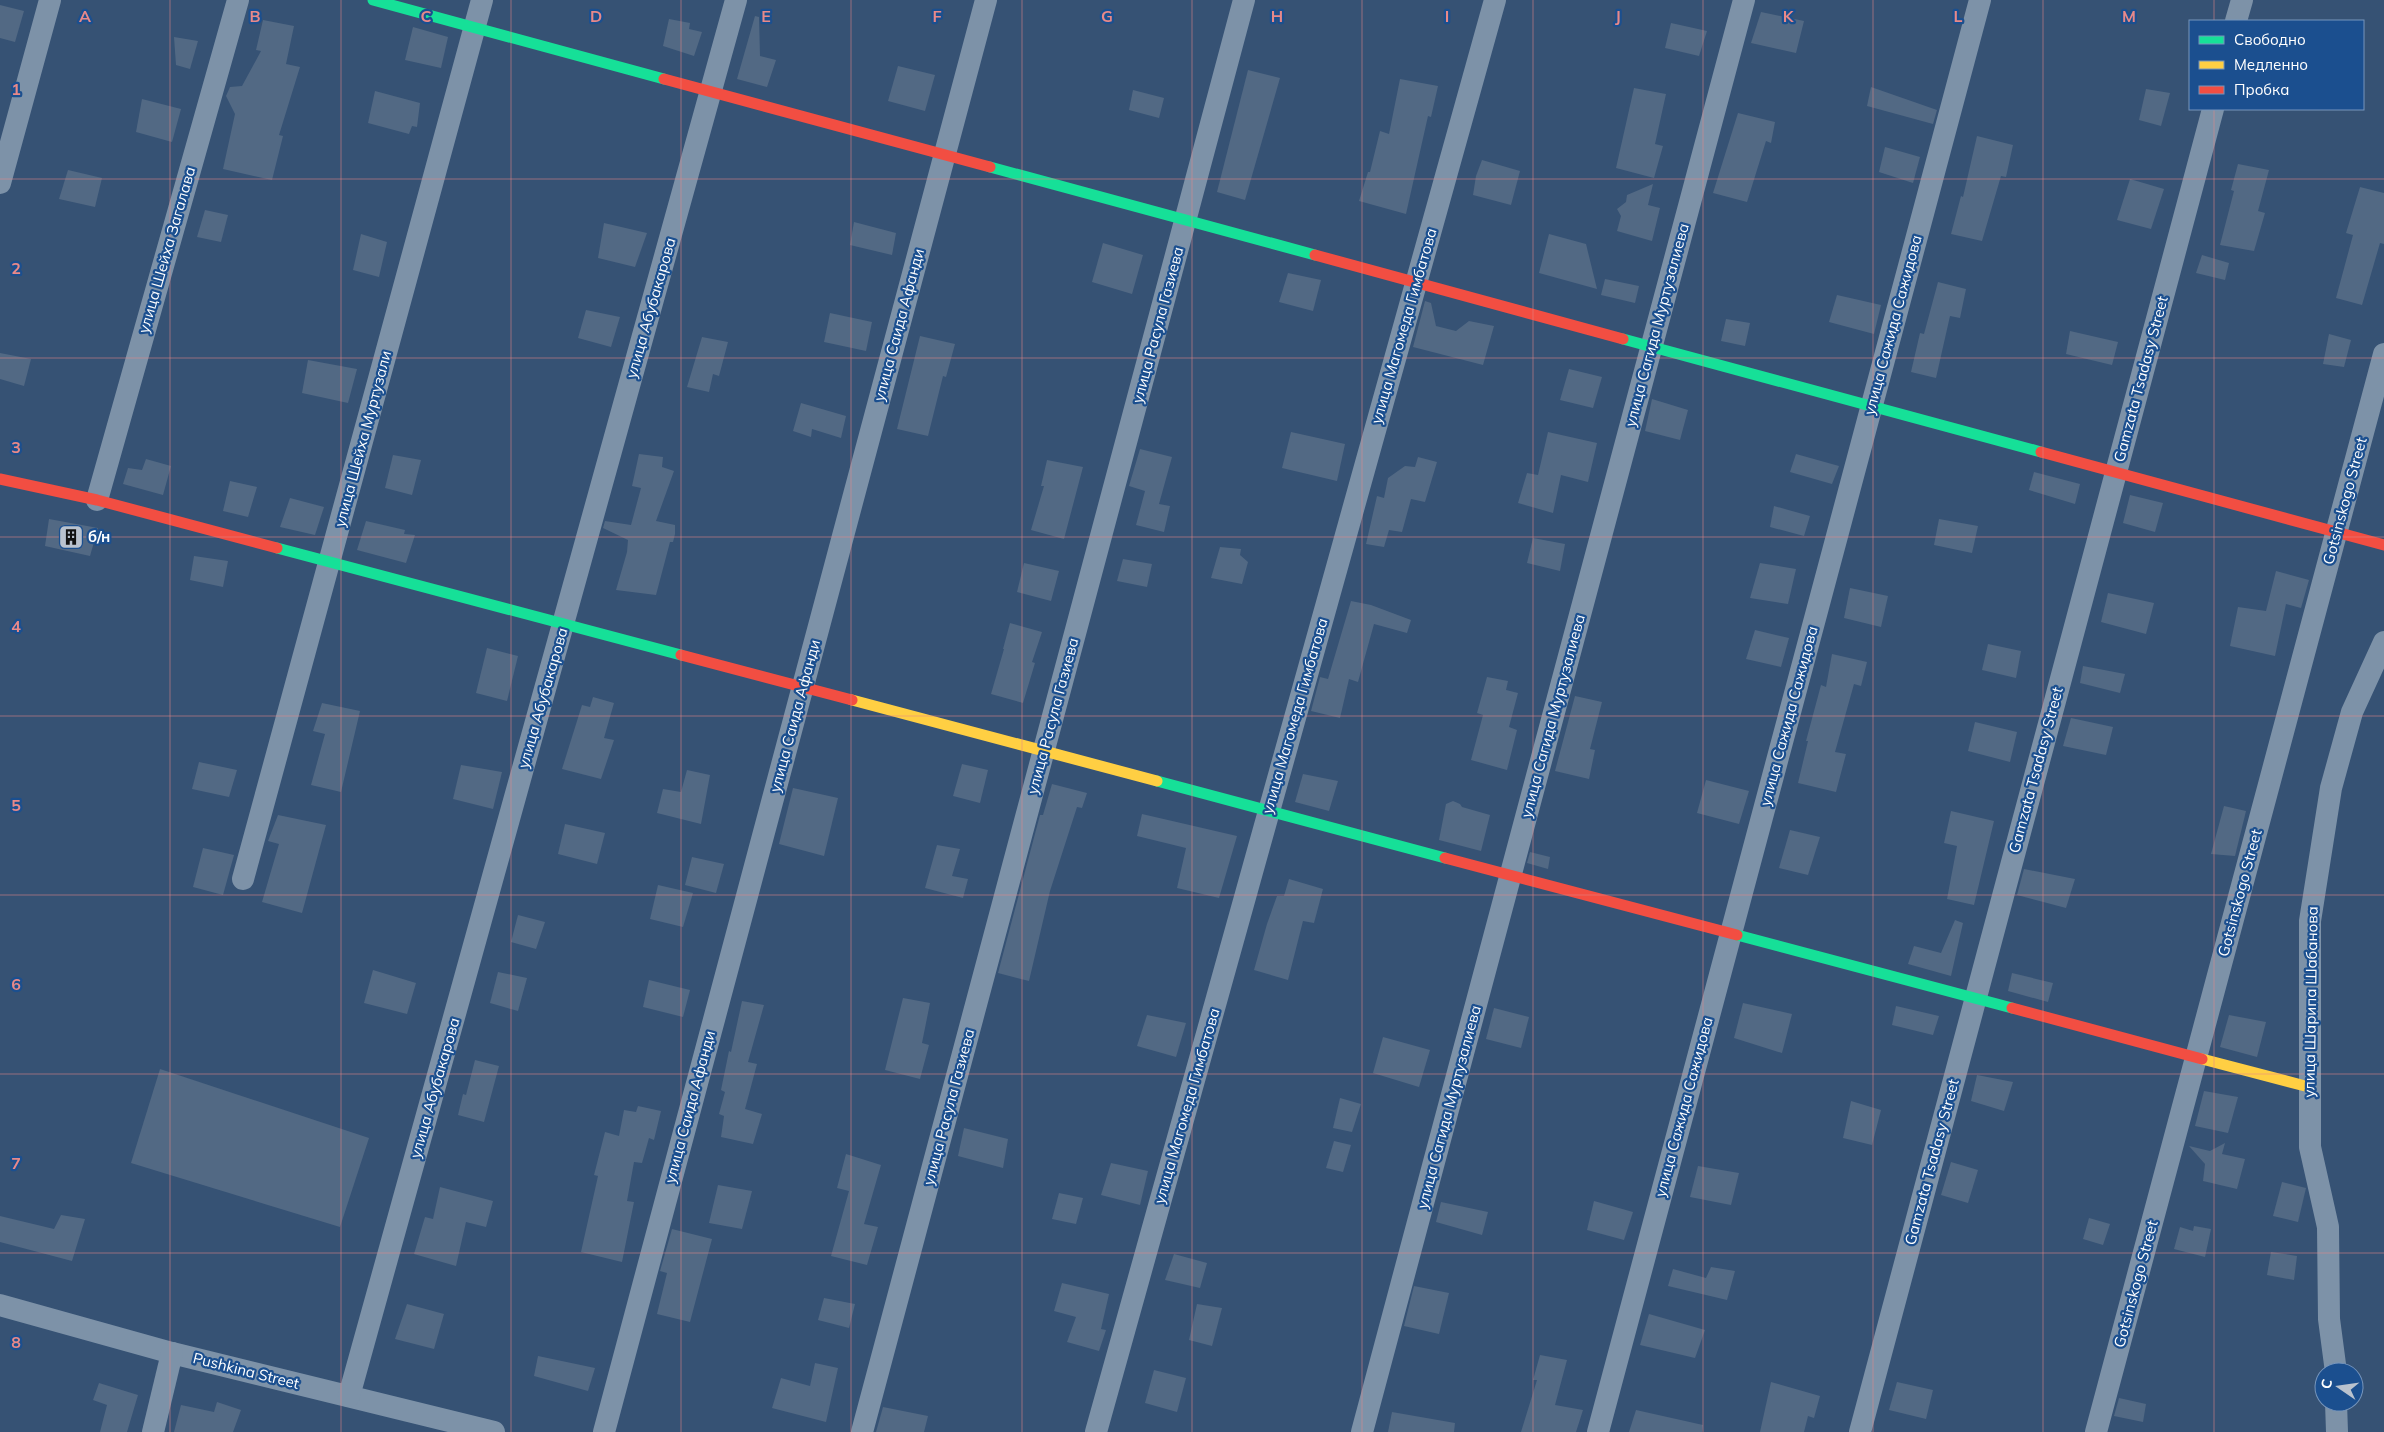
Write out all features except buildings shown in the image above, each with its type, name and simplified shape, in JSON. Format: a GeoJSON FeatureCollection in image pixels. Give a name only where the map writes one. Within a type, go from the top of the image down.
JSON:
{"type":"FeatureCollection","features":[{"type":"Feature","properties":{"kind":"street"},"geometry":{"type":"LineString","coordinates":[[0,183],[50,0]]}},
{"type":"Feature","properties":{"kind":"street","name":"улица Шейха Загалава"},"geometry":{"type":"LineString","coordinates":[[97,500],[238,0]]}},
{"type":"Feature","properties":{"kind":"street"},"geometry":{"type":"LineString","coordinates":[[373,0],[2384,545]]}},
{"type":"Feature","properties":{"kind":"street","name":"улица Шейха Муртузали"},"geometry":{"type":"LineString","coordinates":[[243,879],[482,0]]}},
{"type":"Feature","properties":{"kind":"street","name":"улица Абубакарова"},"geometry":{"type":"LineString","coordinates":[[349,1396],[736,0]]}},
{"type":"Feature","properties":{"kind":"street","name":"улица Саида Афанди"},"geometry":{"type":"LineString","coordinates":[[604,1432],[986,0]]}},
{"type":"Feature","properties":{"kind":"street","name":"улица Расула Газиева"},"geometry":{"type":"LineString","coordinates":[[862,1432],[1244,0]]}},
{"type":"Feature","properties":{"kind":"street","name":"улица Магомеда Гимбатова"},"geometry":{"type":"LineString","coordinates":[[1096,1432],[1495,0]]}},
{"type":"Feature","properties":{"kind":"street","name":"улица Сагида Муртузалиева"},"geometry":{"type":"LineString","coordinates":[[1362,1432],[1744,0]]}},
{"type":"Feature","properties":{"kind":"street","name":"улица Сажида Сажидова"},"geometry":{"type":"LineString","coordinates":[[1598,1432],[1980,0]]}},
{"type":"Feature","properties":{"kind":"street"},"geometry":{"type":"LineString","coordinates":[[2236,20],[2242,0]]}},
{"type":"Feature","properties":{"kind":"street","name":"Gamzata Tsadasy Street"},"geometry":{"type":"LineString","coordinates":[[1860,1432],[2213,110]]}},
{"type":"Feature","properties":{"kind":"street","name":"Gotsinskogo Street"},"geometry":{"type":"LineString","coordinates":[[2096,1432],[2384,354]]}},
{"type":"Feature","properties":{"kind":"street"},"geometry":{"type":"LineString","coordinates":[[0,478],[97,500],[2309,1087]]}},
{"type":"Feature","properties":{"kind":"street","name":"улица Шарипа Шабанова"},"geometry":{"type":"LineString","coordinates":[[2335,1362],[2329,1319],[2328,1227],[2310,1147],[2310,921],[2331,788],[2352,712],[2384,642]]}},
{"type":"Feature","properties":{"kind":"street","name":"Pushkina Street"},"geometry":{"type":"LineString","coordinates":[[0,1305],[172,1353],[486,1431]]}},
{"type":"Feature","properties":{"kind":"street"},"geometry":{"type":"LineString","coordinates":[[152,1432],[172,1353]]}},
{"type":"Feature","properties":{"kind":"street"},"geometry":{"type":"LineString","coordinates":[[2336,1412],[2337,1432]]}},
{"type":"Feature","properties":{"kind":"traffic: fast"},"geometry":{"type":"LineString","coordinates":[[373,0],[664,79]]}},
{"type":"Feature","properties":{"kind":"traffic: fast"},"geometry":{"type":"LineString","coordinates":[[990,167],[1315,255]]}},
{"type":"Feature","properties":{"kind":"traffic: fast"},"geometry":{"type":"LineString","coordinates":[[1623,339],[2041,452]]}},
{"type":"Feature","properties":{"kind":"traffic: fast"},"geometry":{"type":"LineString","coordinates":[[277,548],[681,655]]}},
{"type":"Feature","properties":{"kind":"traffic: fast"},"geometry":{"type":"LineString","coordinates":[[1157,781],[1445,858]]}},
{"type":"Feature","properties":{"kind":"traffic: fast"},"geometry":{"type":"LineString","coordinates":[[1737,935],[2012,1008]]}},
{"type":"Feature","properties":{"kind":"traffic: slow"},"geometry":{"type":"LineString","coordinates":[[852,700],[1157,781]]}},
{"type":"Feature","properties":{"kind":"traffic: slow"},"geometry":{"type":"LineString","coordinates":[[2202,1059],[2309,1087]]}},
{"type":"Feature","properties":{"kind":"traffic: jam"},"geometry":{"type":"LineString","coordinates":[[664,79],[990,167]]}},
{"type":"Feature","properties":{"kind":"traffic: jam"},"geometry":{"type":"LineString","coordinates":[[1315,255],[1623,339]]}},
{"type":"Feature","properties":{"kind":"traffic: jam"},"geometry":{"type":"LineString","coordinates":[[2041,452],[2384,545]]}},
{"type":"Feature","properties":{"kind":"traffic: jam"},"geometry":{"type":"LineString","coordinates":[[0,479],[97,500],[277,548]]}},
{"type":"Feature","properties":{"kind":"traffic: jam"},"geometry":{"type":"LineString","coordinates":[[681,655],[852,700]]}},
{"type":"Feature","properties":{"kind":"traffic: jam"},"geometry":{"type":"LineString","coordinates":[[1445,858],[1737,935]]}},
{"type":"Feature","properties":{"kind":"traffic: jam"},"geometry":{"type":"LineString","coordinates":[[2012,1008],[2202,1059]]}},
{"type":"Feature","properties":{"kind":"place","name":"б/н"},"geometry":{"type":"Point","coordinates":[71,537]}}]}
